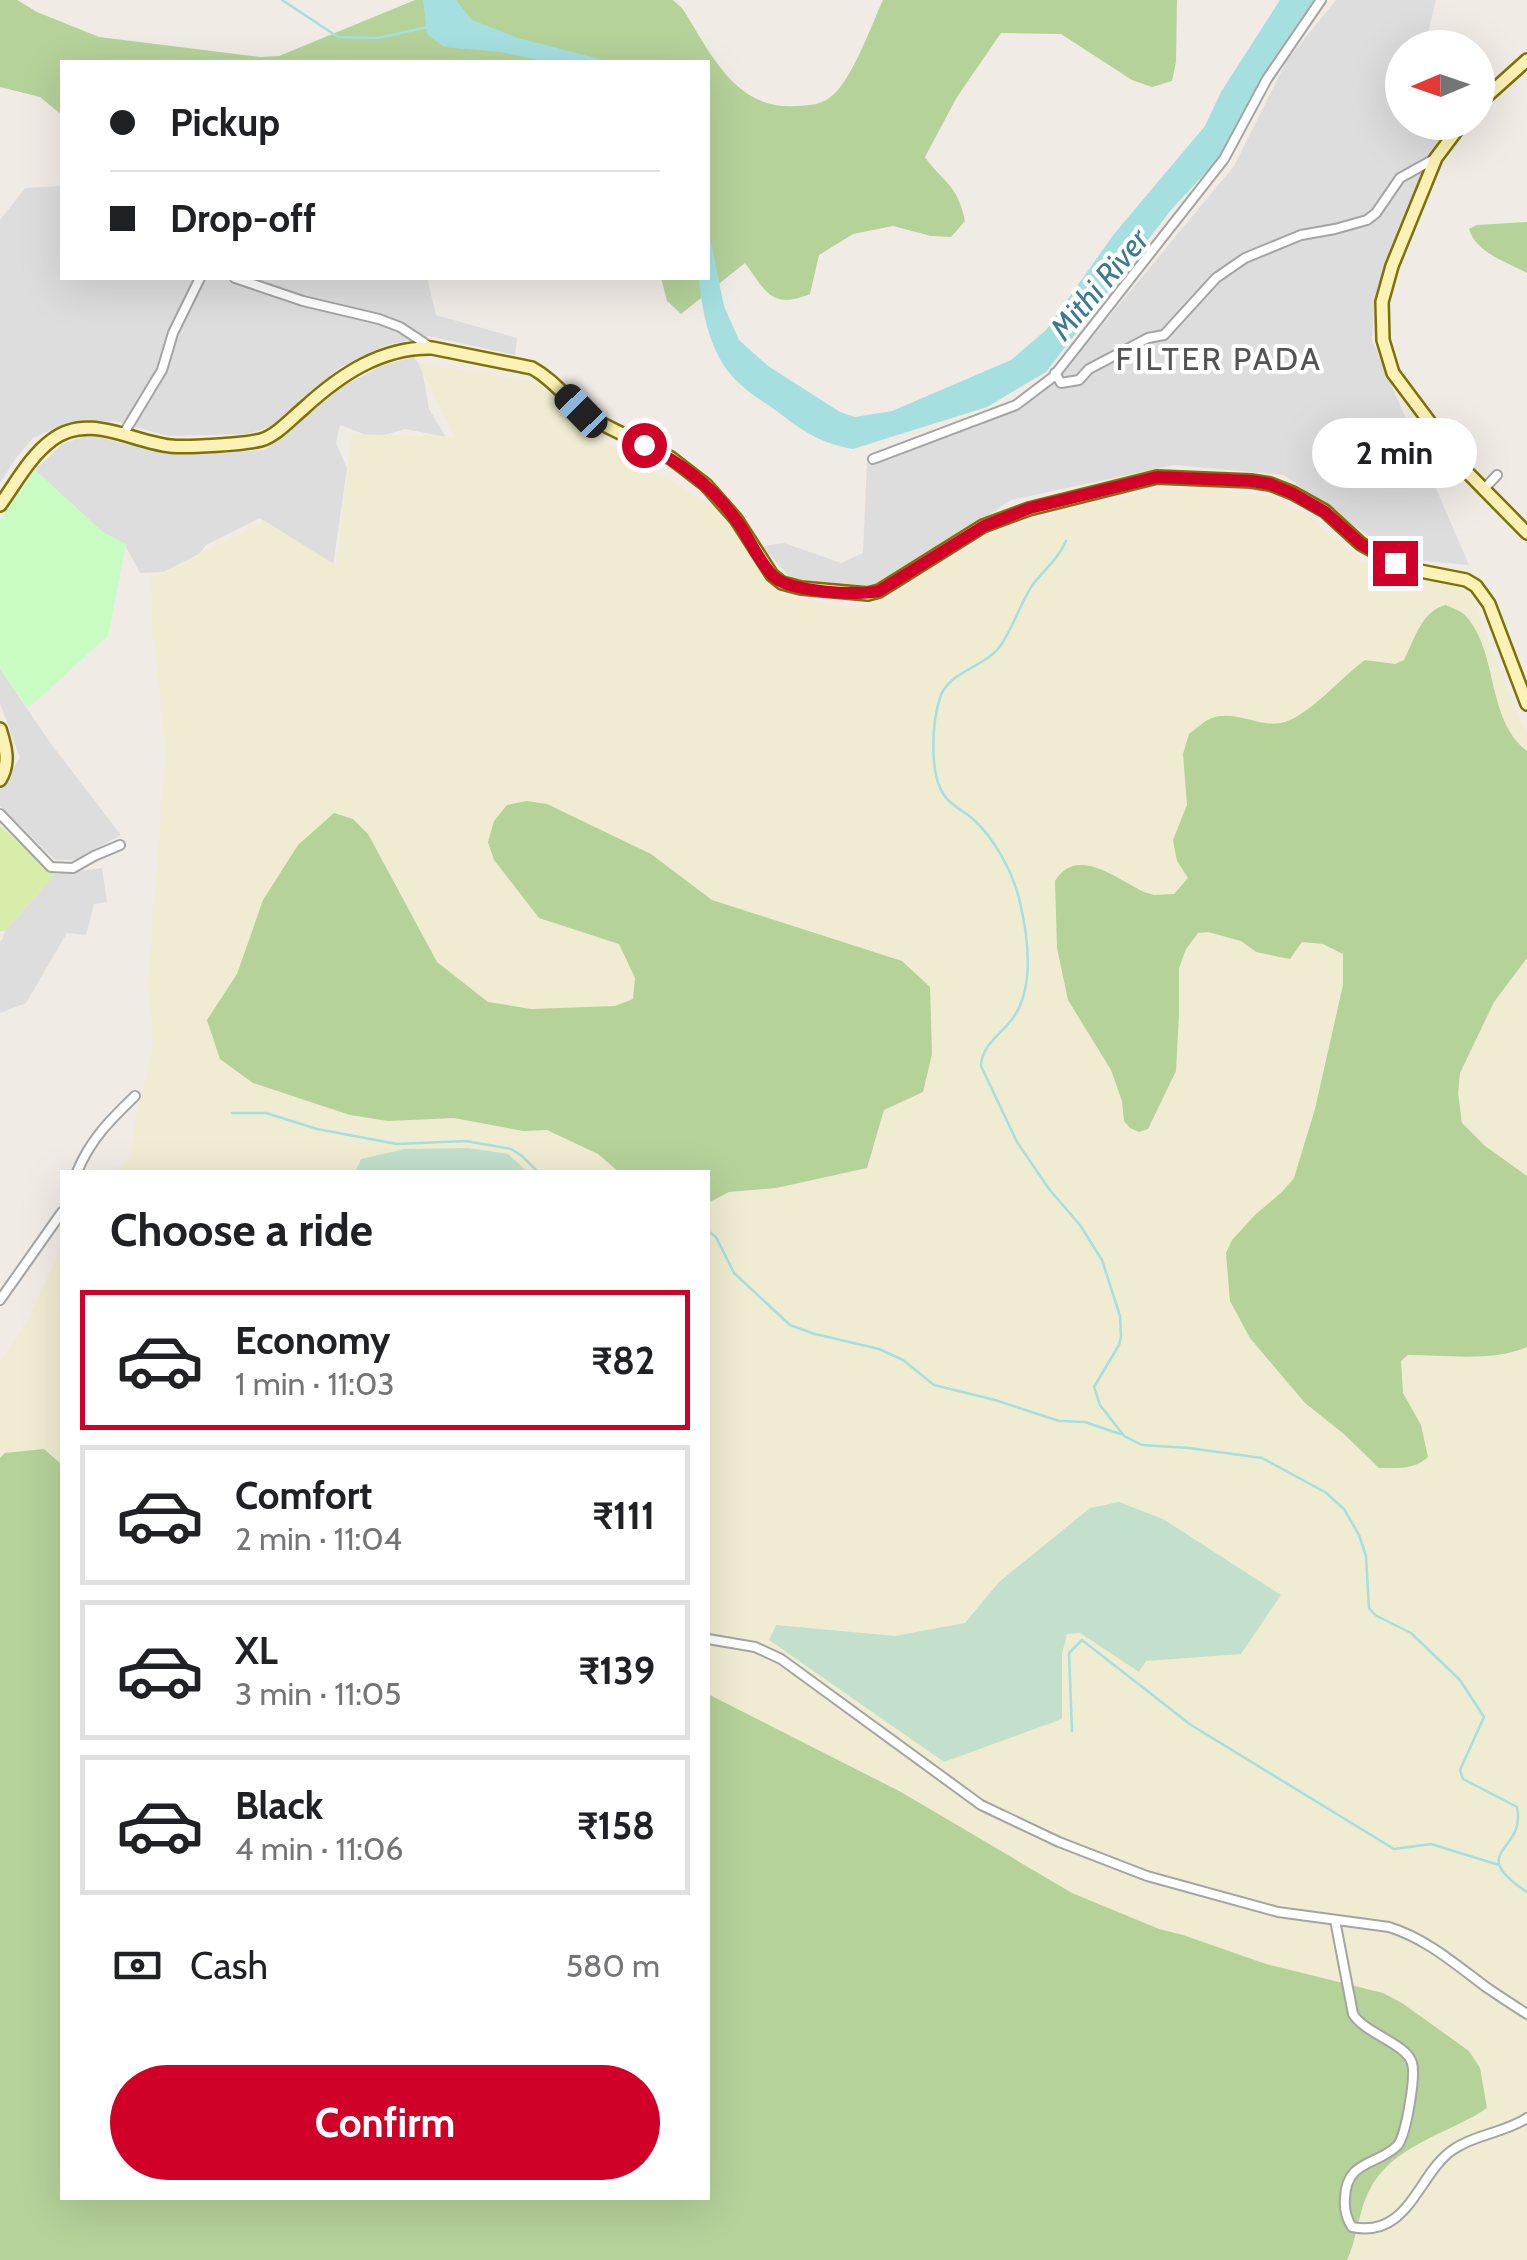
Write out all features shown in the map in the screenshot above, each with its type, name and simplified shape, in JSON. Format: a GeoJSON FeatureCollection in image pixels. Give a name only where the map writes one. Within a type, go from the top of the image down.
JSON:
{"type":"FeatureCollection","features":[{"type":"Feature","properties":{"kind":"street"},"geometry":{"type":"LineString","coordinates":[[873,459],[1016,405],[1056,373],[1224,159],[1267,79],[1321,0]]}},
{"type":"Feature","properties":{"kind":"street"},"geometry":{"type":"LineString","coordinates":[[1495,89],[1527,60]]}},
{"type":"Feature","properties":{"kind":"street"},"geometry":{"type":"LineString","coordinates":[[1450,140],[1436,158],[1392,266],[1382,302],[1383,340],[1392,373],[1466,472],[1527,533]]}},
{"type":"Feature","properties":{"kind":"street"},"geometry":{"type":"LineString","coordinates":[[1056,373],[1061,383],[1079,380],[1089,369],[1148,338],[1164,334],[1216,278],[1245,258],[1301,235],[1366,220],[1376,213],[1400,178],[1436,158]]}},
{"type":"Feature","properties":{"kind":"street"},"geometry":{"type":"LineString","coordinates":[[124,433],[162,370],[173,333],[199,280]]}},
{"type":"Feature","properties":{"kind":"street"},"geometry":{"type":"LineString","coordinates":[[241,280],[303,301],[379,319],[432,348]]}},
{"type":"Feature","properties":{"kind":"street"},"geometry":{"type":"LineString","coordinates":[[0,506],[38,452],[72,429],[124,433],[169,446],[264,440],[354,368],[384,356],[432,348],[532,368],[546,376],[592,419],[671,458],[706,485],[736,519],[772,575],[801,588],[868,594],[879,591],[984,526],[1030,508],[1157,477],[1270,484],[1325,512],[1361,544],[1395,563],[1466,580],[1476,586],[1489,604],[1527,704]]}},
{"type":"Feature","properties":{"kind":"street"},"geometry":{"type":"LineString","coordinates":[[1483,490],[1497,475]]}},
{"type":"Feature","properties":{"kind":"street"},"geometry":{"type":"LineString","coordinates":[[0,730],[7,759],[0,780]]}},
{"type":"Feature","properties":{"kind":"street"},"geometry":{"type":"LineString","coordinates":[[0,814],[52,867],[73,868],[120,846]]}},
{"type":"Feature","properties":{"kind":"street"},"geometry":{"type":"LineString","coordinates":[[78,1170],[96,1136],[134,1096]]}},
{"type":"Feature","properties":{"kind":"street"},"geometry":{"type":"LineString","coordinates":[[0,1300],[60,1215]]}},
{"type":"Feature","properties":{"kind":"street"},"geometry":{"type":"LineString","coordinates":[[710,1638],[755,1647],[781,1658],[981,1805],[1059,1842],[1148,1876],[1278,1912],[1407,1933],[1527,2014]]}},
{"type":"Feature","properties":{"kind":"street"},"geometry":{"type":"LineString","coordinates":[[1335,1920],[1353,2014],[1358,2022],[1407,2054],[1414,2067],[1401,2141],[1349,2178],[1344,2194],[1352,2227],[1376,2228],[1393,2220],[1454,2149],[1512,2128],[1527,2118]]}},
{"type":"Feature","properties":{"kind":"shaded area"},"geometry":{"type":"Polygon","coordinates":[[[1336,0],[1436,0],[1429,30],[1385,30],[1385,140],[1445,140],[1374,305],[1372,340],[1469,565],[1400,559],[1284,475],[1174,465],[1011,500],[880,589],[836,594],[794,582],[762,546],[784,543],[841,563],[863,553],[867,463],[979,426],[1053,384],[1234,166],[1287,60],[1336,0]]]}},
{"type":"Feature","properties":{"kind":"shaded area"},"geometry":{"type":"Polygon","coordinates":[[[60,186],[60,280],[427,280],[436,315],[517,338],[515,355],[429,336],[387,345],[339,368],[275,425],[248,434],[168,436],[115,421],[68,423],[33,438],[0,483],[0,220],[25,188],[60,186]]]}},
{"type":"Feature","properties":{"kind":"shaded area"},"geometry":{"type":"Polygon","coordinates":[[[414,357],[422,369],[429,409],[446,437],[405,429],[374,438],[340,425],[336,443],[347,468],[333,566],[311,557],[260,518],[206,545],[187,571],[140,573],[125,545],[103,533],[35,470],[62,444],[89,435],[200,454],[265,450],[336,390],[383,365],[414,357]]]}},
{"type":"Feature","properties":{"kind":"shaded area"},"geometry":{"type":"Polygon","coordinates":[[[418,363],[537,382],[597,437],[714,507],[781,595],[860,609],[884,600],[988,534],[1158,489],[1269,496],[1310,517],[1362,562],[1457,585],[1472,599],[1527,731],[1527,2260],[0,2260],[0,1362],[28,1320],[60,1250],[60,2200],[710,2200],[710,1170],[115,1170],[131,1159],[136,1114],[154,1039],[148,985],[166,750],[151,578],[265,521],[337,566],[352,434],[455,437],[418,363]]]}},
{"type":"Feature","properties":{"kind":"shaded area"},"geometry":{"type":"Polygon","coordinates":[[[0,669],[121,835],[75,860],[55,860],[0,806],[0,789],[20,758],[0,703],[0,669]]]}},
{"type":"Feature","properties":{"kind":"shaded area"},"geometry":{"type":"Polygon","coordinates":[[[102,868],[107,902],[94,904],[86,935],[67,933],[26,1003],[0,1013],[0,941],[5,931],[55,874],[102,868]]]}},
{"type":"Feature","properties":{"kind":"green space"},"geometry":{"type":"Polygon","coordinates":[[[0,0],[17,0],[99,37],[261,57],[279,56],[415,0],[673,0],[727,76],[741,89],[775,105],[797,106],[825,101],[840,87],[883,0],[1177,0],[1172,81],[1152,87],[1132,80],[1061,34],[1001,33],[957,97],[925,157],[954,191],[962,208],[965,221],[951,237],[893,226],[853,234],[819,255],[810,294],[786,300],[771,295],[745,263],[681,314],[667,301],[662,280],[710,280],[710,60],[60,60],[60,113],[40,97],[0,87],[0,0]]]}},
{"type":"Feature","properties":{"kind":"green space"},"geometry":{"type":"Polygon","coordinates":[[[1527,222],[1527,273],[1485,251],[1469,229],[1477,225],[1527,222]]]}},
{"type":"Feature","properties":{"kind":"green space"},"geometry":{"type":"Polygon","coordinates":[[[35,470],[103,532],[126,544],[108,636],[28,708],[0,669],[0,520],[35,470]]]}},
{"type":"Feature","properties":{"kind":"green space"},"geometry":{"type":"Polygon","coordinates":[[[1446,605],[1464,614],[1476,631],[1505,722],[1527,751],[1527,958],[1494,1002],[1460,1073],[1458,1093],[1462,1123],[1485,1146],[1527,1176],[1527,1347],[1484,1356],[1408,1355],[1401,1361],[1403,1393],[1421,1425],[1428,1457],[1411,1466],[1379,1468],[1305,1403],[1250,1338],[1230,1301],[1226,1253],[1232,1240],[1294,1178],[1315,1109],[1343,985],[1343,954],[1323,944],[1302,942],[1290,959],[1256,952],[1241,941],[1198,933],[1179,968],[1176,1071],[1148,1129],[1139,1132],[1124,1121],[1122,1101],[1111,1070],[1068,1000],[1057,948],[1055,881],[1064,871],[1086,865],[1144,892],[1174,894],[1188,878],[1177,861],[1173,840],[1187,805],[1183,754],[1189,734],[1215,717],[1233,716],[1276,724],[1294,718],[1365,660],[1395,664],[1404,660],[1425,619],[1446,605]]]}},
{"type":"Feature","properties":{"kind":"green space"},"geometry":{"type":"Polygon","coordinates":[[[527,801],[547,804],[651,854],[712,900],[902,961],[930,987],[932,1054],[923,1092],[884,1110],[867,1168],[776,1188],[729,1192],[710,1202],[710,1170],[617,1170],[598,1154],[547,1130],[523,1131],[454,1118],[388,1121],[350,1115],[253,1083],[220,1059],[207,1020],[237,974],[263,900],[298,845],[334,813],[353,819],[368,834],[437,962],[488,1002],[531,1009],[615,1006],[633,999],[635,978],[619,944],[539,918],[494,860],[488,842],[494,821],[507,805],[527,801]]]}},
{"type":"Feature","properties":{"kind":"green space"},"geometry":{"type":"Polygon","coordinates":[[[0,826],[55,874],[5,931],[0,931],[0,826]]]}},
{"type":"Feature","properties":{"kind":"green space"},"geometry":{"type":"Polygon","coordinates":[[[468,1148],[508,1154],[526,1170],[356,1170],[361,1159],[405,1149],[468,1148]]]}},
{"type":"Feature","properties":{"kind":"green space"},"geometry":{"type":"Polygon","coordinates":[[[44,1449],[60,1463],[60,2200],[710,2200],[710,1695],[901,1792],[1072,1893],[1159,1929],[1266,1964],[1383,1993],[1402,2003],[1469,2051],[1480,2068],[1487,2108],[1390,2163],[1368,2193],[1347,2260],[0,2260],[0,1458],[5,1453],[44,1449]]]}},
{"type":"Feature","properties":{"kind":"green space"},"geometry":{"type":"Polygon","coordinates":[[[1119,1502],[1163,1519],[1281,1595],[1241,1654],[1146,1661],[1139,1672],[1080,1633],[1067,1634],[1062,1654],[1062,1719],[944,1762],[769,1640],[776,1625],[895,1636],[965,1623],[999,1582],[1090,1508],[1119,1502]]]}},
{"type":"Feature","properties":{"kind":"water"},"geometry":{"type":"Polygon","coordinates":[[[423,0],[456,0],[472,20],[518,38],[603,60],[539,60],[444,47],[427,34],[423,0]]]}},
{"type":"Feature","properties":{"kind":"water","name":"Mithi River"},"geometry":{"type":"Polygon","coordinates":[[[1280,0],[1316,0],[1260,84],[1221,156],[1171,210],[1046,372],[987,407],[853,449],[842,447],[795,425],[744,388],[715,349],[699,280],[710,280],[710,238],[724,306],[739,340],[768,366],[840,412],[855,417],[892,411],[1011,360],[1046,330],[1114,234],[1205,126],[1221,92],[1280,0]]]}},
{"type":"Feature","properties":{"kind":"waterway"},"geometry":{"type":"LineString","coordinates":[[282,0],[338,37],[378,38],[428,27]]}},
{"type":"Feature","properties":{"kind":"waterway"},"geometry":{"type":"LineString","coordinates":[[1066,541],[1034,583],[997,650],[944,689],[935,720],[933,748],[939,786],[950,802],[981,827],[1001,855],[1016,888],[1025,929],[1028,962],[1024,995],[1009,1023],[987,1047],[981,1066],[1017,1142],[1102,1260],[1120,1316],[1121,1336],[1094,1387],[1100,1405],[1124,1436],[1142,1445],[1262,1458],[1325,1492],[1344,1509],[1366,1556],[1369,1608],[1411,1633],[1460,1680],[1484,1717],[1460,1770],[1463,1779],[1517,1807],[1514,1834],[1499,1859],[1509,1878],[1527,1892]]}},
{"type":"Feature","properties":{"kind":"waterway"},"geometry":{"type":"LineString","coordinates":[[232,1113],[266,1113],[317,1129],[397,1144],[466,1141],[511,1149],[536,1170]]}},
{"type":"Feature","properties":{"kind":"waterway"},"geometry":{"type":"LineString","coordinates":[[710,1232],[734,1273],[790,1325],[879,1349],[903,1360],[934,1385],[1120,1434]]}},
{"type":"Feature","properties":{"kind":"waterway"},"geometry":{"type":"LineString","coordinates":[[1072,1731],[1069,1653],[1082,1640],[1191,1725],[1394,1849],[1431,1844],[1499,1865]]}},
{"type":"Feature","properties":{"kind":"district","name":"FILTER PADA"},"geometry":{"type":"Point","coordinates":[1219,358]}},
{"type":"Feature","properties":{"kind":"route"},"geometry":{"type":"LineString","coordinates":[[644,445],[671,458],[706,485],[736,519],[772,575],[801,588],[868,594],[879,591],[984,526],[1030,508],[1157,477],[1270,484],[1325,512],[1361,544],[1395,563]]}}]}
